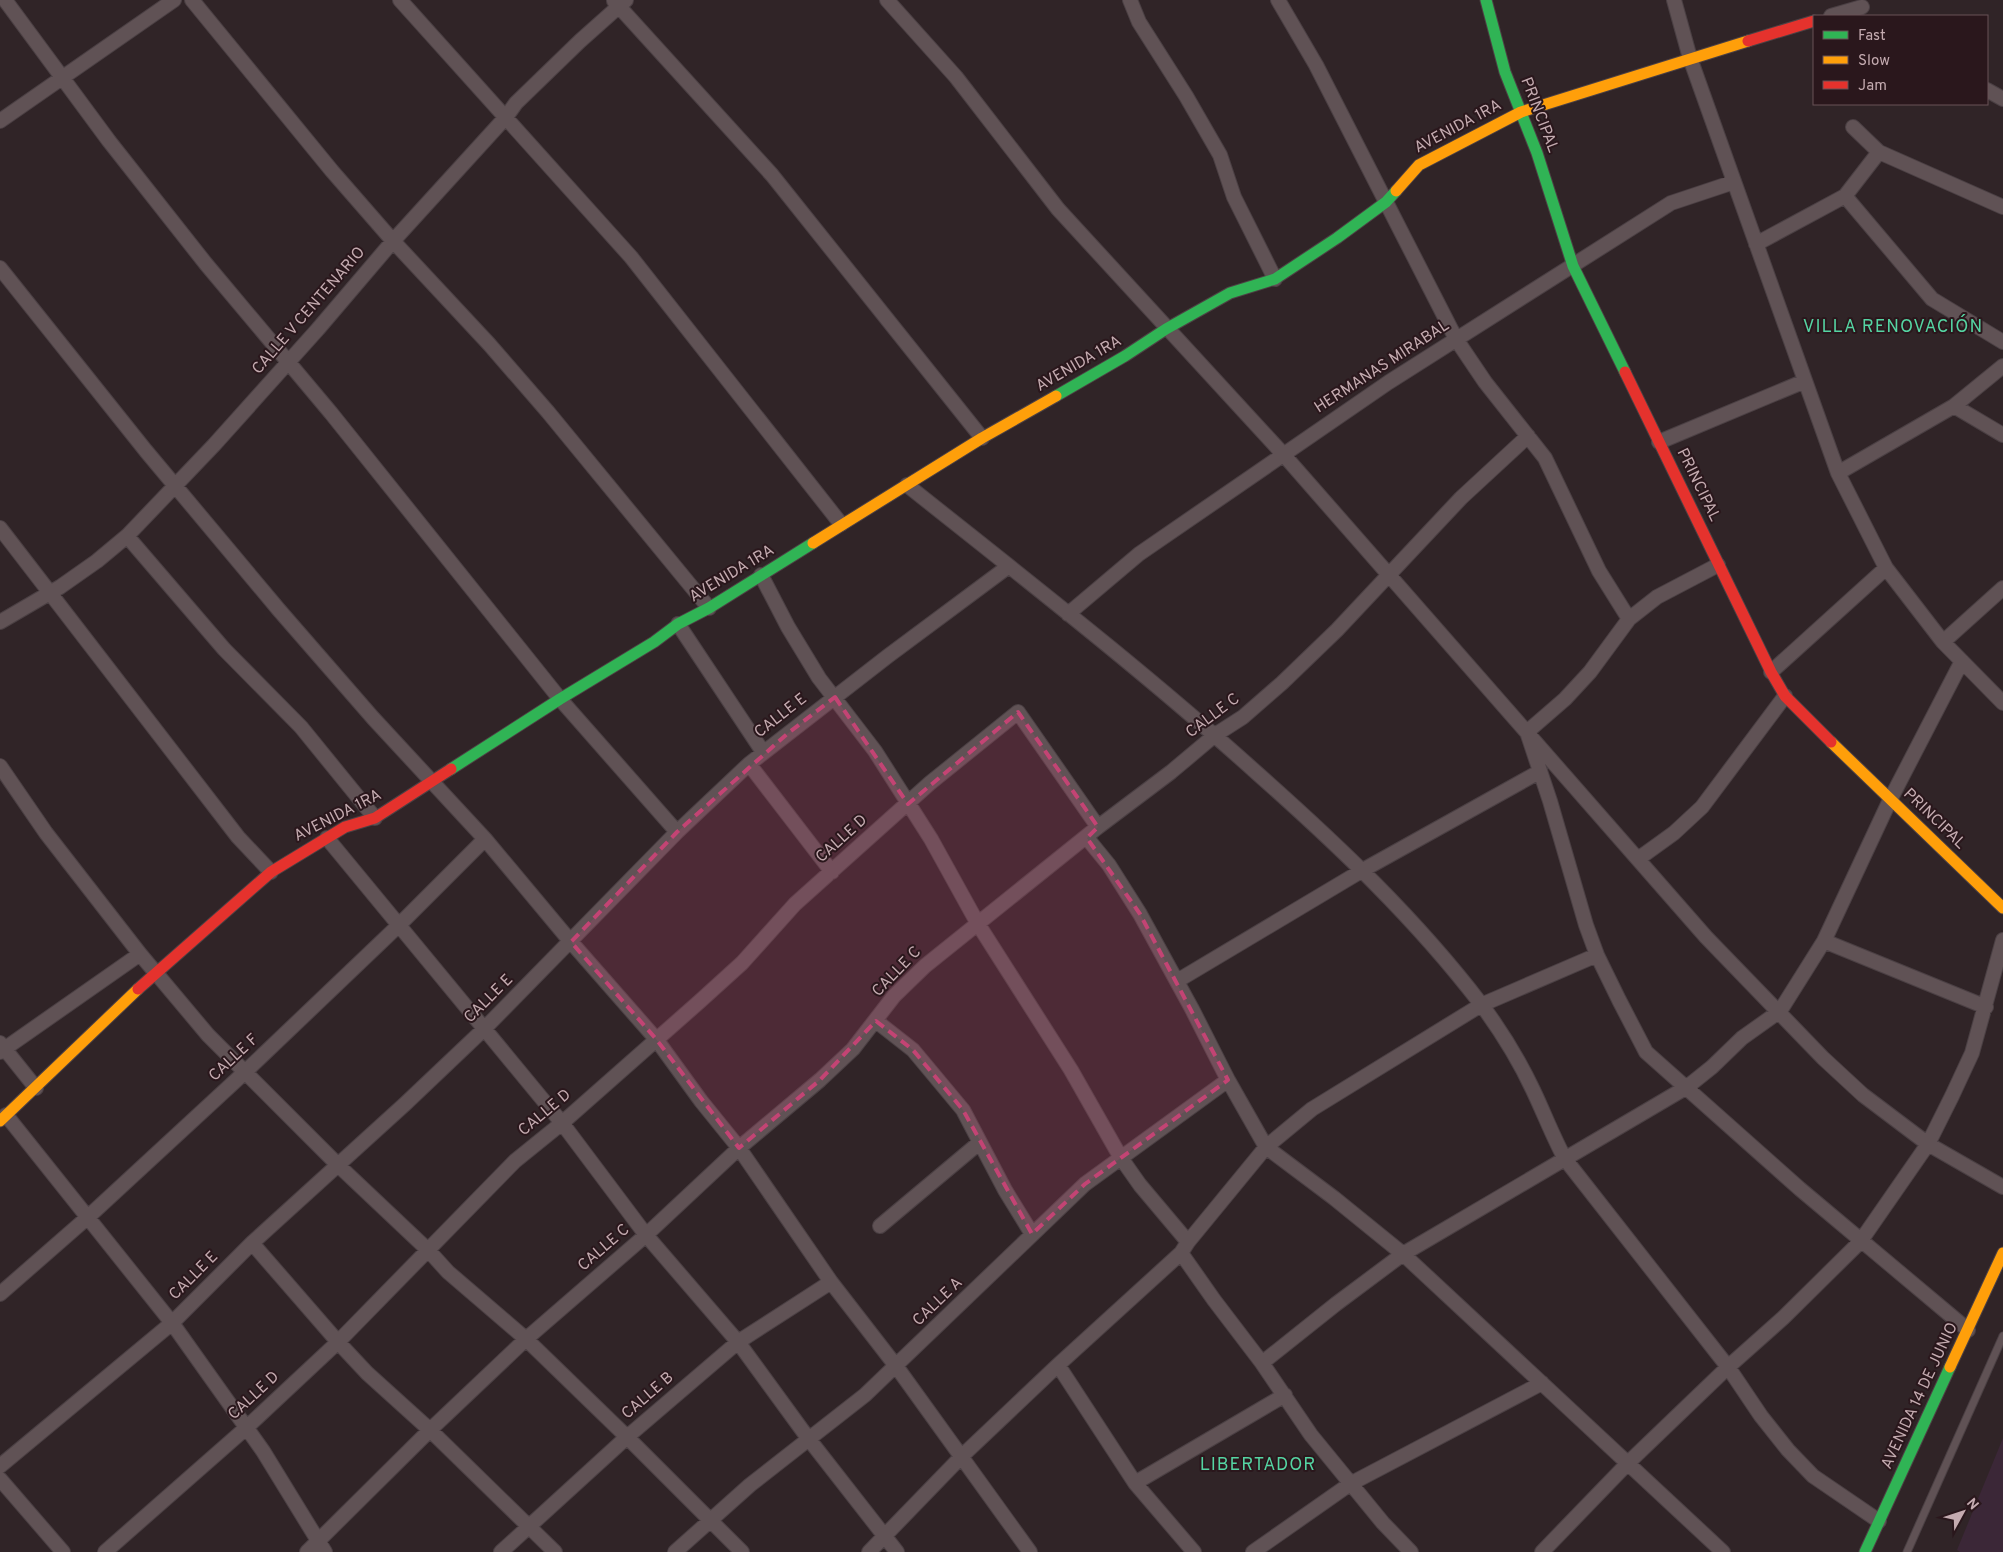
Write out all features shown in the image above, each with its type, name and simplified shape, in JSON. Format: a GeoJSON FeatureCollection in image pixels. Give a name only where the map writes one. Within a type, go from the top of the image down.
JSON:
{"type":"FeatureCollection","features":[{"type":"Feature","properties":{"kind":"street"},"geometry":{"type":"LineString","coordinates":[[5,0],[62,78],[200,257],[288,362],[560,699],[677,832]]}},
{"type":"Feature","properties":{"kind":"street"},"geometry":{"type":"LineString","coordinates":[[0,121],[174,0]]}},
{"type":"Feature","properties":{"kind":"street"},"geometry":{"type":"LineString","coordinates":[[192,0],[332,171],[393,241],[489,344],[709,608]]}},
{"type":"Feature","properties":{"kind":"street"},"geometry":{"type":"LineString","coordinates":[[400,0],[631,257],[841,524]]}},
{"type":"Feature","properties":{"kind":"street"},"geometry":{"type":"LineString","coordinates":[[887,0],[956,77],[1058,209],[1166,329],[1283,454],[1706,937],[1780,1011],[1823,1058],[1863,1095],[1928,1144],[2003,1187]]}},
{"type":"Feature","properties":{"kind":"street"},"geometry":{"type":"LineString","coordinates":[[1130,0],[1139,22],[1186,96],[1220,155],[1234,197],[1275,278]]}},
{"type":"Feature","properties":{"kind":"street"},"geometry":{"type":"LineString","coordinates":[[1278,0],[1316,65],[1456,339],[1485,382],[1545,458],[1599,571],[1629,619]]}},
{"type":"Feature","properties":{"kind":"street","name":"PRINCIPAL"},"geometry":{"type":"LineString","coordinates":[[1486,0],[1505,72],[1537,153],[1572,266],[1771,672],[1786,696],[1890,800],[2003,908]]}},
{"type":"Feature","properties":{"kind":"street"},"geometry":{"type":"LineString","coordinates":[[1674,0],[1690,58],[1838,474],[1886,568],[1943,642],[2003,703]]}},
{"type":"Feature","properties":{"kind":"street"},"geometry":{"type":"LineString","coordinates":[[620,2],[772,175],[982,438]]}},
{"type":"Feature","properties":{"kind":"street","name":"CALLE V CENTENARIO"},"geometry":{"type":"LineString","coordinates":[[0,622],[49,593],[97,561],[127,536],[176,486],[288,362],[393,241],[506,117],[516,103],[620,2]]}},
{"type":"Feature","properties":{"kind":"street"},"geometry":{"type":"LineString","coordinates":[[1835,15],[1862,8]]}},
{"type":"Feature","properties":{"kind":"street","name":"AVENIDA 1RA"},"geometry":{"type":"LineString","coordinates":[[3,1118],[156,972],[271,872],[346,827],[375,818],[560,699],[654,642],[678,624],[709,608],[841,524],[982,438],[1125,356],[1166,329],[1230,293],[1275,278],[1337,238],[1386,202],[1419,165],[1521,112],[1813,21]]}},
{"type":"Feature","properties":{"kind":"street"},"geometry":{"type":"LineString","coordinates":[[1988,91],[2003,99]]}},
{"type":"Feature","properties":{"kind":"street"},"geometry":{"type":"LineString","coordinates":[[1853,127],[1879,152],[2003,207]]}},
{"type":"Feature","properties":{"kind":"street"},"geometry":{"type":"LineString","coordinates":[[1756,244],[1845,196],[1879,152]]}},
{"type":"Feature","properties":{"kind":"street","name":"HERMANAS MIRABAL"},"geometry":{"type":"LineString","coordinates":[[1068,614],[1139,554],[1389,382],[1671,203],[1734,182]]}},
{"type":"Feature","properties":{"kind":"street"},"geometry":{"type":"LineString","coordinates":[[1845,196],[1932,299],[2003,342]]}},
{"type":"Feature","properties":{"kind":"street"},"geometry":{"type":"LineString","coordinates":[[0,268],[146,452],[286,618],[373,718],[485,838],[571,942],[656,1038],[701,1101],[739,1148],[831,1282],[896,1366],[1030,1552]]}},
{"type":"Feature","properties":{"kind":"street"},"geometry":{"type":"LineString","coordinates":[[1838,474],[1954,406],[2003,366]]}},
{"type":"Feature","properties":{"kind":"street"},"geometry":{"type":"LineString","coordinates":[[1658,442],[1805,381]]}},
{"type":"Feature","properties":{"kind":"street"},"geometry":{"type":"LineString","coordinates":[[1954,406],[2003,435]]}},
{"type":"Feature","properties":{"kind":"street","name":"CALLE C"},"geometry":{"type":"LineString","coordinates":[[306,1552],[322,1547],[430,1430],[526,1339],[646,1235],[739,1148],[854,1049],[894,996],[925,966],[1087,838],[1098,827],[1171,772],[1215,735],[1243,717],[1282,683],[1337,630],[1461,498],[1528,436]]}},
{"type":"Feature","properties":{"kind":"street"},"geometry":{"type":"LineString","coordinates":[[906,485],[1155,683],[1363,870],[1437,950],[1481,1005],[1511,1049],[1533,1089],[1556,1143],[1565,1159],[1728,1366],[1761,1416],[1788,1450],[1813,1476],[1879,1521]]}},
{"type":"Feature","properties":{"kind":"street"},"geometry":{"type":"LineString","coordinates":[[0,528],[238,837],[271,872]]}},
{"type":"Feature","properties":{"kind":"street"},"geometry":{"type":"LineString","coordinates":[[127,536],[224,649],[301,727],[375,818]]}},
{"type":"Feature","properties":{"kind":"street"},"geometry":{"type":"LineString","coordinates":[[1527,732],[1565,699],[1590,672],[1629,619],[1657,598],[1718,565]]}},
{"type":"Feature","properties":{"kind":"street","name":"CALLE E"},"geometry":{"type":"LineString","coordinates":[[0,1466],[172,1323],[252,1243],[484,1029],[677,832],[749,764],[1009,566]]}},
{"type":"Feature","properties":{"kind":"street"},"geometry":{"type":"LineString","coordinates":[[1771,672],[1886,568]]}},
{"type":"Feature","properties":{"kind":"street"},"geometry":{"type":"LineString","coordinates":[[762,575],[788,627],[819,678],[875,751],[931,839],[978,924],[1071,1070],[1121,1158],[1184,1248],[1214,1300],[1262,1363],[1311,1435],[1383,1523],[1411,1552]]}},
{"type":"Feature","properties":{"kind":"street"},"geometry":{"type":"LineString","coordinates":[[1943,642],[2003,588]]}},
{"type":"Feature","properties":{"kind":"street"},"geometry":{"type":"LineString","coordinates":[[678,624],[763,752]]}},
{"type":"Feature","properties":{"kind":"street"},"geometry":{"type":"LineString","coordinates":[[1262,1363],[1403,1254],[1687,1087],[1712,1067],[1742,1038],[1780,1011],[1824,941],[1890,800],[1962,661]]}},
{"type":"Feature","properties":{"kind":"street"},"geometry":{"type":"LineString","coordinates":[[1638,859],[1674,833],[1702,807],[1786,696]]}},
{"type":"Feature","properties":{"kind":"street","name":"CALLE D"},"geometry":{"type":"LineString","coordinates":[[105,1552],[246,1428],[338,1342],[515,1162],[562,1123],[742,963],[795,904],[930,783],[1018,712],[1098,827]]}},
{"type":"Feature","properties":{"kind":"street"},"geometry":{"type":"LineString","coordinates":[[1527,732],[1550,801],[1586,925],[1618,1000],[1646,1052],[1860,1242],[1968,1330]]}},
{"type":"Feature","properties":{"kind":"street"},"geometry":{"type":"LineString","coordinates":[[749,764],[832,872]]}},
{"type":"Feature","properties":{"kind":"street"},"geometry":{"type":"LineString","coordinates":[[0,766],[46,833],[140,954],[208,1035],[338,1165],[429,1251],[448,1272],[526,1339],[628,1436],[742,1552]]}},
{"type":"Feature","properties":{"kind":"street"},"geometry":{"type":"LineString","coordinates":[[1177,981],[1363,870],[1539,772]]}},
{"type":"Feature","properties":{"kind":"street"},"geometry":{"type":"LineString","coordinates":[[327,838],[562,1123],[646,1235],[738,1342],[808,1438],[897,1552]]}},
{"type":"Feature","properties":{"kind":"street","name":"CALLE F"},"geometry":{"type":"LineString","coordinates":[[0,1294],[88,1217],[245,1072],[399,926],[485,838]]}},
{"type":"Feature","properties":{"kind":"street"},"geometry":{"type":"LineString","coordinates":[[1087,838],[1109,865],[1140,914],[1266,1148],[1334,1198],[1403,1254],[1723,1552]]}},
{"type":"Feature","properties":{"kind":"street"},"geometry":{"type":"LineString","coordinates":[[1542,1552],[1628,1463],[1728,1366],[1783,1318],[1860,1242],[1928,1144],[1972,1053],[2003,940]]}},
{"type":"Feature","properties":{"kind":"street"},"geometry":{"type":"LineString","coordinates":[[1824,941],[1986,1007]]}},
{"type":"Feature","properties":{"kind":"street"},"geometry":{"type":"LineString","coordinates":[[36,1088],[2,1048],[140,954]]}},
{"type":"Feature","properties":{"kind":"street"},"geometry":{"type":"LineString","coordinates":[[869,1552],[962,1456],[1184,1248],[1266,1148],[1312,1109],[1481,1005],[1597,954]]}},
{"type":"Feature","properties":{"kind":"street"},"geometry":{"type":"LineString","coordinates":[[876,1021],[913,1050],[937,1076],[963,1110],[979,1143],[1032,1234]]}},
{"type":"Feature","properties":{"kind":"street","name":"CALLE A"},"geometry":{"type":"LineString","coordinates":[[675,1552],[750,1485],[865,1395],[1085,1184],[1228,1080]]}},
{"type":"Feature","properties":{"kind":"street"},"geometry":{"type":"LineString","coordinates":[[3,1118],[88,1217],[172,1323],[263,1451],[322,1547]]}},
{"type":"Feature","properties":{"kind":"street"},"geometry":{"type":"LineString","coordinates":[[880,1226],[979,1143]]}},
{"type":"Feature","properties":{"kind":"street"},"geometry":{"type":"LineString","coordinates":[[252,1243],[338,1342],[367,1372],[430,1430],[555,1552]]}},
{"type":"Feature","properties":{"kind":"street","name":"AVENIDA 14 DE JUNIO"},"geometry":{"type":"LineString","coordinates":[[1865,1552],[2003,1253]]}},
{"type":"Feature","properties":{"kind":"street","name":"CALLE B"},"geometry":{"type":"LineString","coordinates":[[501,1552],[628,1436],[738,1342],[831,1282]]}},
{"type":"Feature","properties":{"kind":"street"},"geometry":{"type":"LineString","coordinates":[[1058,1365],[1135,1483],[1194,1552]]}},
{"type":"Feature","properties":{"kind":"street"},"geometry":{"type":"LineString","coordinates":[[1253,1552],[1350,1484],[1542,1383]]}},
{"type":"Feature","properties":{"kind":"street"},"geometry":{"type":"LineString","coordinates":[[1135,1483],[1284,1395]]}},
{"type":"Feature","properties":{"kind":"street"},"geometry":{"type":"LineString","coordinates":[[0,1479],[63,1552]]}},
{"type":"Feature","properties":{"kind":"lane"},"geometry":{"type":"LineString","coordinates":[[1907,1552],[2003,1336]]}},
{"type":"Feature","properties":{"kind":"highlighted area"},"geometry":{"type":"Polygon","coordinates":[[[835,697],[908,804],[1018,712],[1098,827],[1087,838],[1140,914],[1228,1080],[1085,1184],[1032,1234],[963,1110],[913,1050],[876,1021],[820,1080],[739,1148],[656,1039],[571,942],[677,832],[787,734],[835,697]]]}},
{"type":"Feature","properties":{"kind":"shaded area"},"geometry":{"type":"Polygon","coordinates":[[[2003,1438],[2003,1552],[1960,1552],[1957,1550],[2003,1438]]]}},
{"type":"Feature","properties":{"kind":"traffic: fast"},"geometry":{"type":"LineString","coordinates":[[1486,0],[1505,72],[1537,153],[1573,266],[1625,372]]}},
{"type":"Feature","properties":{"kind":"traffic: fast"},"geometry":{"type":"LineString","coordinates":[[1056,396],[1125,356],[1166,329],[1230,293],[1275,279],[1337,238],[1386,202],[1396,191]]}},
{"type":"Feature","properties":{"kind":"traffic: fast"},"geometry":{"type":"LineString","coordinates":[[451,769],[560,699],[654,642],[678,624],[709,608],[813,543]]}},
{"type":"Feature","properties":{"kind":"traffic: fast"},"geometry":{"type":"LineString","coordinates":[[1865,1552],[1950,1367]]}},
{"type":"Feature","properties":{"kind":"traffic: slow"},"geometry":{"type":"LineString","coordinates":[[1396,191],[1419,165],[1521,112],[1748,41]]}},
{"type":"Feature","properties":{"kind":"traffic: slow"},"geometry":{"type":"LineString","coordinates":[[813,543],[982,438],[1056,396]]}},
{"type":"Feature","properties":{"kind":"traffic: slow"},"geometry":{"type":"LineString","coordinates":[[1831,742],[2003,908]]}},
{"type":"Feature","properties":{"kind":"traffic: slow"},"geometry":{"type":"LineString","coordinates":[[0,1121],[138,989]]}},
{"type":"Feature","properties":{"kind":"traffic: slow"},"geometry":{"type":"LineString","coordinates":[[1950,1367],[2003,1253]]}},
{"type":"Feature","properties":{"kind":"traffic: jam"},"geometry":{"type":"LineString","coordinates":[[1748,41],[1813,21]]}},
{"type":"Feature","properties":{"kind":"traffic: jam"},"geometry":{"type":"LineString","coordinates":[[1625,372],[1771,672],[1785,696],[1831,742]]}},
{"type":"Feature","properties":{"kind":"traffic: jam"},"geometry":{"type":"LineString","coordinates":[[138,989],[271,872],[345,827],[375,818],[451,769]]}},
{"type":"Feature","properties":{"kind":"district","name":"VILLA RENOVACIÓN"},"geometry":{"type":"Point","coordinates":[1893,327]}},
{"type":"Feature","properties":{"kind":"district","name":"LIBERTADOR"},"geometry":{"type":"Point","coordinates":[1258,1465]}}]}
